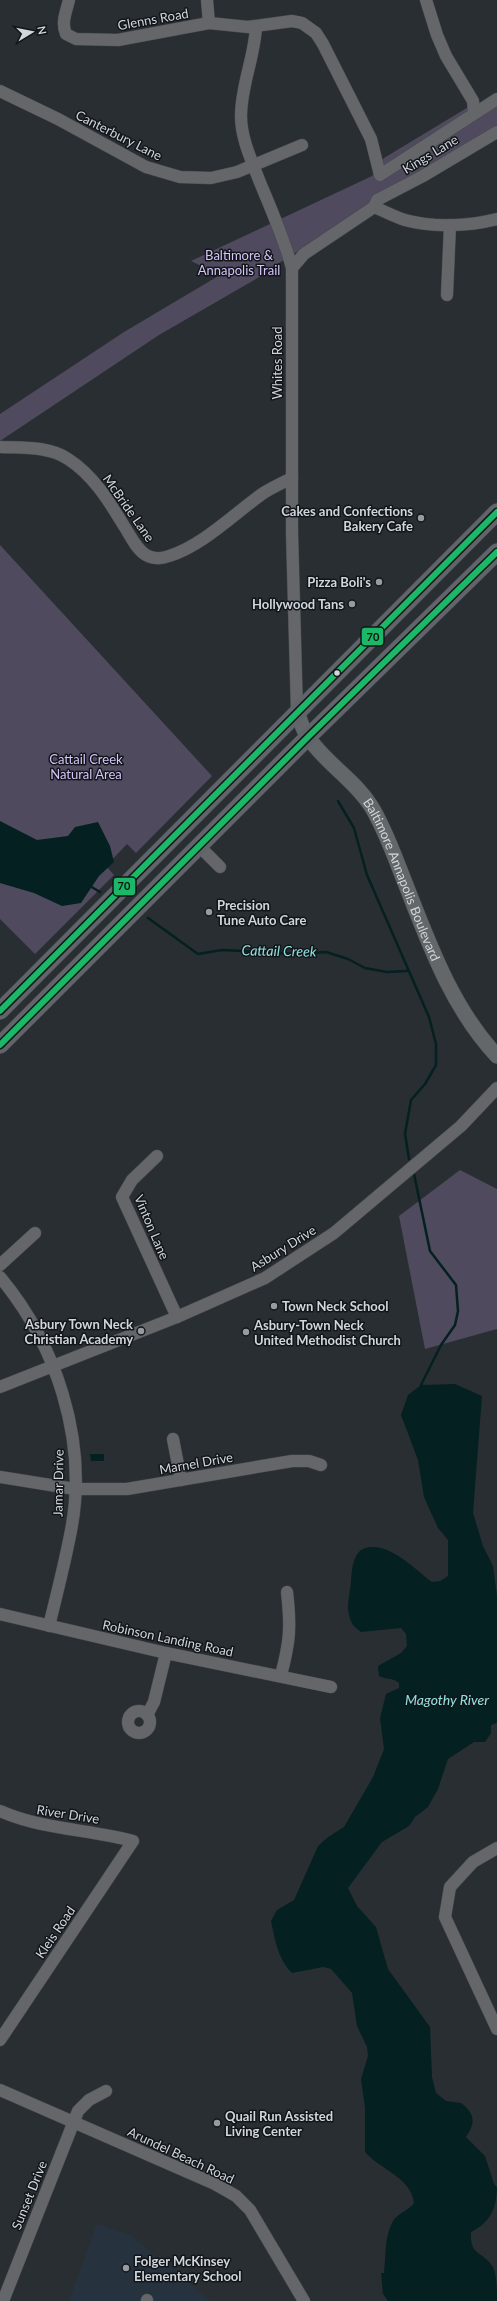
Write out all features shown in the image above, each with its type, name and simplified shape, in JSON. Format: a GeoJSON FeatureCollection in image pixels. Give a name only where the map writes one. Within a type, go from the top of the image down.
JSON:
{"type":"FeatureCollection","features":[{"type":"Feature","properties":{"kind":"highway"},"geometry":{"type":"LineString","coordinates":[[0,1011],[497,512]]}},
{"type":"Feature","properties":{"kind":"highway"},"geometry":{"type":"LineString","coordinates":[[0,1045],[308,737],[497,552]]}},
{"type":"Feature","properties":{"kind":"main road","name":"Baltimore Annapolis Boulevard"},"geometry":{"type":"LineString","coordinates":[[297,712],[308,737],[354,784],[371,806],[384,832],[430,945],[456,999],[476,1032],[497,1056]]}},
{"type":"Feature","properties":{"kind":"street","name":"Glenns Road"},"geometry":{"type":"LineString","coordinates":[[69,0],[63,22],[64,29],[66,34],[76,38],[118,40],[209,23]]}},
{"type":"Feature","properties":{"kind":"street"},"geometry":{"type":"LineString","coordinates":[[207,0],[209,23],[248,27],[292,21],[308,26],[316,33],[371,139],[380,176],[497,98]]}},
{"type":"Feature","properties":{"kind":"street"},"geometry":{"type":"LineString","coordinates":[[426,0],[437,35],[446,56],[471,97],[474,112]]}},
{"type":"Feature","properties":{"kind":"street","name":"Whites Road"},"geometry":{"type":"LineString","coordinates":[[256,26],[254,52],[242,95],[241,116],[245,145],[287,248],[292,268],[292,478],[297,712]]}},
{"type":"Feature","properties":{"kind":"street","name":"Canterbury Lane"},"geometry":{"type":"LineString","coordinates":[[0,91],[34,106],[99,142],[161,173],[180,178],[204,179],[219,177],[253,166],[302,144]]}},
{"type":"Feature","properties":{"kind":"street","name":"Kings Lane"},"geometry":{"type":"LineString","coordinates":[[292,268],[304,254],[376,203],[497,132]]}},
{"type":"Feature","properties":{"kind":"street"},"geometry":{"type":"LineString","coordinates":[[376,203],[410,221],[450,225],[477,224],[497,219]]}},
{"type":"Feature","properties":{"kind":"street"},"geometry":{"type":"LineString","coordinates":[[447,295],[450,225]]}},
{"type":"Feature","properties":{"kind":"street","name":"McBride Lane"},"geometry":{"type":"LineString","coordinates":[[0,447],[35,449],[59,454],[68,458],[89,476],[99,488],[140,550],[150,557],[159,558],[175,554],[191,546],[264,492],[292,478]]}},
{"type":"Feature","properties":{"kind":"street"},"geometry":{"type":"LineString","coordinates":[[200,846],[220,867]]}},
{"type":"Feature","properties":{"kind":"street","name":"Asbury Drive"},"geometry":{"type":"LineString","coordinates":[[0,1387],[177,1317],[265,1278],[334,1233],[461,1126],[497,1088]]}},
{"type":"Feature","properties":{"kind":"street","name":"Vinton Lane"},"geometry":{"type":"LineString","coordinates":[[157,1156],[132,1180],[122,1197],[177,1317]]}},
{"type":"Feature","properties":{"kind":"street"},"geometry":{"type":"LineString","coordinates":[[0,1265],[35,1233]]}},
{"type":"Feature","properties":{"kind":"street","name":"Jamar Drive"},"geometry":{"type":"LineString","coordinates":[[0,1277],[20,1301],[37,1330],[52,1366],[70,1421],[75,1489],[72,1524],[49,1626]]}},
{"type":"Feature","properties":{"kind":"street"},"geometry":{"type":"LineString","coordinates":[[174,1438],[181,1480]]}},
{"type":"Feature","properties":{"kind":"street","name":"Marnel Drive"},"geometry":{"type":"LineString","coordinates":[[0,1477],[75,1489],[127,1489],[292,1461],[309,1461],[321,1465]]}},
{"type":"Feature","properties":{"kind":"street"},"geometry":{"type":"LineString","coordinates":[[281,1675],[289,1646],[291,1630],[287,1592]]}},
{"type":"Feature","properties":{"kind":"street","name":"Robinson Landing Road"},"geometry":{"type":"LineString","coordinates":[[0,1614],[166,1653],[281,1675],[331,1687]]}},
{"type":"Feature","properties":{"kind":"street"},"geometry":{"type":"LineString","coordinates":[[147,1715],[154,1702],[166,1653]]}},
{"type":"Feature","properties":{"kind":"street","name":"River Drive"},"geometry":{"type":"LineString","coordinates":[[0,1811],[38,1825],[116,1836],[133,1841]]}},
{"type":"Feature","properties":{"kind":"street","name":"Kleis Road"},"geometry":{"type":"LineString","coordinates":[[0,2040],[133,1841]]}},
{"type":"Feature","properties":{"kind":"street"},"geometry":{"type":"LineString","coordinates":[[497,1848],[473,1862],[450,1887],[445,1917],[497,2029]]}},
{"type":"Feature","properties":{"kind":"street","name":"Arundel Beach Road"},"geometry":{"type":"LineString","coordinates":[[0,2090],[215,2184],[236,2196],[253,2215],[304,2301]]}},
{"type":"Feature","properties":{"kind":"street","name":"Sunset Drive"},"geometry":{"type":"LineString","coordinates":[[2,2301],[73,2122],[83,2104],[106,2090]]}},
{"type":"Feature","properties":{"kind":"shaded area","name":"Folger McKinsey Elementary School"},"geometry":{"type":"Polygon","coordinates":[[[97,2224],[130,2235],[210,2301],[69,2301],[97,2224]]]}},
{"type":"Feature","properties":{"kind":"green space","name":"Baltimore & Annapolis Trail"},"geometry":{"type":"Polygon","coordinates":[[[497,101],[497,130],[269,269],[261,276],[159,335],[0,441],[0,414],[124,332],[220,275],[191,261],[372,176],[384,158],[470,106],[497,101]]]}},
{"type":"Feature","properties":{"kind":"green space","name":"Cattail Creek Natural Area"},"geometry":{"type":"Polygon","coordinates":[[[0,545],[212,776],[136,853],[127,844],[106,866],[114,875],[35,954],[0,919],[0,545]]]}},
{"type":"Feature","properties":{"kind":"green space"},"geometry":{"type":"Polygon","coordinates":[[[460,1170],[497,1189],[497,1329],[425,1349],[399,1216],[460,1170]]]}},
{"type":"Feature","properties":{"kind":"water"},"geometry":{"type":"Polygon","coordinates":[[[0,821],[37,840],[68,836],[75,827],[98,822],[110,846],[114,862],[99,876],[81,903],[62,906],[34,893],[0,883],[0,821]]]}},
{"type":"Feature","properties":{"kind":"water","name":"Magothy River"},"geometry":{"type":"Polygon","coordinates":[[[455,1384],[482,1396],[473,1513],[483,1546],[493,1566],[497,1596],[497,1723],[491,1725],[491,1733],[485,1742],[474,1742],[448,1759],[438,1789],[428,1807],[415,1817],[409,1826],[382,1842],[348,1888],[357,1906],[376,1927],[388,1969],[430,2027],[432,2077],[436,2093],[446,2101],[461,2103],[469,2111],[473,2123],[466,2137],[485,2156],[494,2184],[497,2187],[494,2208],[488,2219],[471,2232],[471,2240],[474,2249],[489,2261],[493,2267],[496,2279],[497,2301],[388,2301],[383,2294],[381,2273],[384,2273],[388,2233],[393,2221],[414,2203],[412,2194],[407,2186],[365,2152],[365,2108],[361,2079],[368,2056],[367,2047],[357,2026],[352,1993],[331,1969],[323,1967],[292,1973],[283,1962],[280,1955],[271,1921],[277,1910],[294,1900],[318,1846],[328,1837],[344,1827],[373,1777],[384,1749],[380,1718],[386,1694],[399,1688],[399,1683],[396,1681],[379,1676],[378,1666],[401,1653],[407,1646],[406,1634],[401,1628],[361,1632],[352,1624],[349,1616],[348,1606],[352,1570],[357,1554],[366,1548],[380,1548],[396,1554],[432,1582],[440,1581],[448,1576],[448,1540],[438,1528],[424,1497],[418,1460],[401,1415],[408,1395],[421,1385],[455,1384]]]}},
{"type":"Feature","properties":{"kind":"water"},"geometry":{"type":"Polygon","coordinates":[[[90,1454],[104,1454],[104,1461],[91,1461],[90,1454]]]}},
{"type":"Feature","properties":{"kind":"waterway","name":"Cattail Creek"},"geometry":{"type":"LineString","coordinates":[[338,801],[354,828],[367,875],[429,1017],[436,1044],[436,1065],[425,1084],[411,1100],[405,1134],[409,1159]]}},
{"type":"Feature","properties":{"kind":"waterway","name":"Cattail Creek"},"geometry":{"type":"LineString","coordinates":[[90,886],[100,892]]}},
{"type":"Feature","properties":{"kind":"waterway","name":"Cattail Creek"},"geometry":{"type":"LineString","coordinates":[[148,918],[198,954],[222,950],[296,954],[326,952],[348,959],[365,968],[387,972],[407,971]]}},
{"type":"Feature","properties":{"kind":"waterway","name":"Cattail Creek"},"geometry":{"type":"LineString","coordinates":[[414,1174],[430,1251],[456,1285],[458,1311],[455,1325],[441,1345],[421,1385]]}},
{"type":"Feature","properties":{"kind":"transit line","name":"70"},"geometry":{"type":"LineString","coordinates":[[0,1011],[497,512]]}},
{"type":"Feature","properties":{"kind":"transit line","name":"70"},"geometry":{"type":"LineString","coordinates":[[0,1045],[308,737],[497,552]]}},
{"type":"Feature","properties":{"kind":"place","name":"Cakes and Confections Bakery Cafe"},"geometry":{"type":"Point","coordinates":[421,518]}},
{"type":"Feature","properties":{"kind":"place","name":"Pizza Boli's"},"geometry":{"type":"Point","coordinates":[379,582]}},
{"type":"Feature","properties":{"kind":"place","name":"Hollywood Tans"},"geometry":{"type":"Point","coordinates":[352,604]}},
{"type":"Feature","properties":{"kind":"place","name":"Precision Tune Auto Care"},"geometry":{"type":"Point","coordinates":[209,912]}},
{"type":"Feature","properties":{"kind":"place","name":"Town Neck School"},"geometry":{"type":"Point","coordinates":[274,1306]}},
{"type":"Feature","properties":{"kind":"place","name":"Asbury Town Neck Christian Academy"},"geometry":{"type":"Point","coordinates":[141,1331]}},
{"type":"Feature","properties":{"kind":"place","name":"Asbury-Town Neck United Methodist Church"},"geometry":{"type":"Point","coordinates":[246,1332]}},
{"type":"Feature","properties":{"kind":"place","name":"Quail Run Assisted Living Center"},"geometry":{"type":"Point","coordinates":[217,2123]}},
{"type":"Feature","properties":{"kind":"place","name":"Folger McKinsey Elementary School"},"geometry":{"type":"Point","coordinates":[126,2268]}}]}
